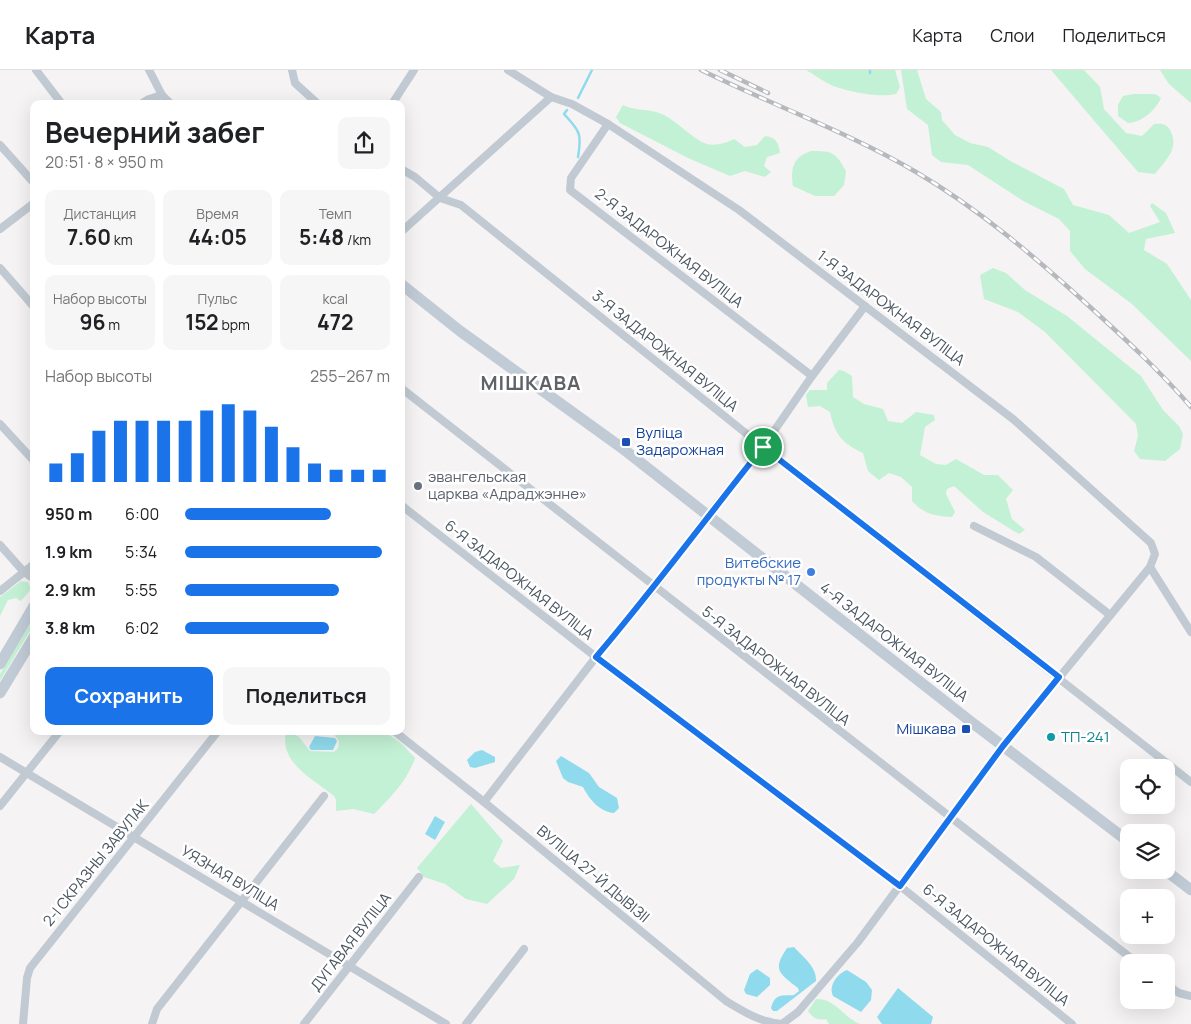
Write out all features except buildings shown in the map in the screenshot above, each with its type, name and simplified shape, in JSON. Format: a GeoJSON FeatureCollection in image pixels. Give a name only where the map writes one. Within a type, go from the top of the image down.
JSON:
{"type":"FeatureCollection","features":[{"type":"Feature","properties":{"kind":"main road","name":"4-Я ЗАДАРОЖНАЯ ВУЛІЦА"},"geometry":{"type":"LineString","coordinates":[[405,287],[460,331],[622,448],[1120,835]]}},
{"type":"Feature","properties":{"kind":"main road"},"geometry":{"type":"LineString","coordinates":[[0,664],[30,613]]}},
{"type":"Feature","properties":{"kind":"main road"},"geometry":{"type":"LineString","coordinates":[[0,693],[30,643]]}},
{"type":"Feature","properties":{"kind":"main road"},"geometry":{"type":"LineString","coordinates":[[1175,878],[1191,890]]}},
{"type":"Feature","properties":{"kind":"street"},"geometry":{"type":"LineString","coordinates":[[36,70],[59,100]]}},
{"type":"Feature","properties":{"kind":"street"},"geometry":{"type":"LineString","coordinates":[[149,70],[162,95],[167,100]]}},
{"type":"Feature","properties":{"kind":"street"},"geometry":{"type":"LineString","coordinates":[[292,70],[296,83],[314,100]]}},
{"type":"Feature","properties":{"kind":"street"},"geometry":{"type":"LineString","coordinates":[[395,100],[414,70]]}},
{"type":"Feature","properties":{"kind":"street","name":"1-Я ЗАДАРОЖНАЯ ВУЛІЦА"},"geometry":{"type":"LineString","coordinates":[[508,70],[552,97],[572,104],[608,124],[739,210],[1013,419],[1151,543],[1155,554],[1150,567]]}},
{"type":"Feature","properties":{"kind":"street"},"geometry":{"type":"LineString","coordinates":[[146,100],[162,95]]}},
{"type":"Feature","properties":{"kind":"street"},"geometry":{"type":"LineString","coordinates":[[405,229],[552,97]]}},
{"type":"Feature","properties":{"kind":"street","name":"2-Я ЗАДАРОЖНАЯ ВУЛІЦА"},"geometry":{"type":"LineString","coordinates":[[608,124],[571,178],[570,190],[812,376]]}},
{"type":"Feature","properties":{"kind":"street"},"geometry":{"type":"LineString","coordinates":[[0,145],[30,179]]}},
{"type":"Feature","properties":{"kind":"street","name":"3-Я ЗАДАРОЖНАЯ ВУЛІЦА"},"geometry":{"type":"LineString","coordinates":[[405,171],[416,177],[440,198],[461,205],[763,447],[1191,782]]}},
{"type":"Feature","properties":{"kind":"street"},"geometry":{"type":"LineString","coordinates":[[0,229],[30,206]]}},
{"type":"Feature","properties":{"kind":"street"},"geometry":{"type":"LineString","coordinates":[[0,268],[30,302]]}},
{"type":"Feature","properties":{"kind":"street"},"geometry":{"type":"LineString","coordinates":[[484,802],[596,657],[654,588],[763,447],[812,376],[865,306]]}},
{"type":"Feature","properties":{"kind":"street","name":"5-Я ЗАДАРОЖНАЯ ВУЛІЦА"},"geometry":{"type":"LineString","coordinates":[[405,391],[654,588],[1126,954]]}},
{"type":"Feature","properties":{"kind":"street"},"geometry":{"type":"LineString","coordinates":[[0,424],[30,457]]}},
{"type":"Feature","properties":{"kind":"street","name":"6-Я ЗАДАРОЖНАЯ ВУЛІЦА"},"geometry":{"type":"LineString","coordinates":[[405,508],[596,657],[900,886],[1072,1024]]}},
{"type":"Feature","properties":{"kind":"street"},"geometry":{"type":"LineString","coordinates":[[974,526],[1036,557],[1110,615]]}},
{"type":"Feature","properties":{"kind":"street"},"geometry":{"type":"LineString","coordinates":[[0,545],[30,576]]}},
{"type":"Feature","properties":{"kind":"street"},"geometry":{"type":"LineString","coordinates":[[0,591],[30,567]]}},
{"type":"Feature","properties":{"kind":"street"},"geometry":{"type":"LineString","coordinates":[[782,1024],[798,1012],[858,942],[1003,746],[1150,567],[1191,632]]}},
{"type":"Feature","properties":{"kind":"street"},"geometry":{"type":"LineString","coordinates":[[0,806],[57,735]]}},
{"type":"Feature","properties":{"kind":"street","name":"2-І СКРАЗНЫ ЗАВУЛАК"},"geometry":{"type":"LineString","coordinates":[[23,1024],[26,978],[30,968],[215,735]]}},
{"type":"Feature","properties":{"kind":"street","name":"ВУЛІЦА 27-Й ДЫВІЗІІ"},"geometry":{"type":"LineString","coordinates":[[399,735],[484,802],[726,1001],[751,1016],[768,1023],[782,1024]]}},
{"type":"Feature","properties":{"kind":"street","name":"УЯЗНАЯ ВУЛІЦА"},"geometry":{"type":"LineString","coordinates":[[0,757],[242,900],[446,1024]]}},
{"type":"Feature","properties":{"kind":"street"},"geometry":{"type":"LineString","coordinates":[[152,1024],[158,1009],[324,796]]}},
{"type":"Feature","properties":{"kind":"street","name":"ДУГАВАЯ ВУЛІЦА"},"geometry":{"type":"LineString","coordinates":[[304,1024],[419,877]]}},
{"type":"Feature","properties":{"kind":"street"},"geometry":{"type":"LineString","coordinates":[[466,1024],[524,949]]}},
{"type":"Feature","properties":{"kind":"street"},"geometry":{"type":"LineString","coordinates":[[1175,990],[1191,996]]}},
{"type":"Feature","properties":{"kind":"green space"},"geometry":{"type":"Polygon","coordinates":[[[806,70],[895,70],[900,87],[896,94],[864,94],[833,86],[806,70]]]}},
{"type":"Feature","properties":{"kind":"green space"},"geometry":{"type":"Polygon","coordinates":[[[901,70],[917,70],[926,99],[941,112],[942,120],[955,135],[970,143],[988,147],[1012,162],[1064,189],[1073,205],[1109,215],[1129,233],[1160,222],[1150,206],[1152,203],[1166,213],[1175,233],[1146,239],[1144,250],[1167,264],[1191,300],[1191,361],[1132,304],[1085,269],[1070,251],[1070,231],[1059,219],[1025,202],[968,165],[941,162],[932,155],[928,125],[907,109],[901,70]]]}},
{"type":"Feature","properties":{"kind":"green space"},"geometry":{"type":"Polygon","coordinates":[[[1051,70],[1084,70],[1100,87],[1104,109],[1126,133],[1142,136],[1154,124],[1162,124],[1168,127],[1173,138],[1172,149],[1170,155],[1155,174],[1138,172],[1051,70]]]}},
{"type":"Feature","properties":{"kind":"green space"},"geometry":{"type":"Polygon","coordinates":[[[1160,70],[1191,70],[1191,103],[1169,84],[1160,70]]]}},
{"type":"Feature","properties":{"kind":"green space"},"geometry":{"type":"Polygon","coordinates":[[[1155,94],[1161,98],[1148,115],[1128,123],[1118,116],[1118,105],[1123,96],[1155,94]]]}},
{"type":"Feature","properties":{"kind":"green space"},"geometry":{"type":"Polygon","coordinates":[[[623,105],[634,109],[654,111],[664,115],[707,144],[721,144],[734,139],[745,147],[757,145],[765,136],[776,141],[780,153],[767,157],[764,166],[771,172],[765,177],[745,171],[730,176],[688,158],[620,123],[616,117],[623,105]]]}},
{"type":"Feature","properties":{"kind":"green space"},"geometry":{"type":"Polygon","coordinates":[[[811,151],[824,151],[833,154],[846,171],[844,185],[834,196],[815,196],[793,186],[792,174],[794,164],[800,157],[811,151]]]}},
{"type":"Feature","properties":{"kind":"green space"},"geometry":{"type":"Polygon","coordinates":[[[993,268],[1006,273],[1025,290],[1067,316],[1141,376],[1163,410],[1179,426],[1183,434],[1180,449],[1165,461],[1140,459],[1134,451],[1138,436],[1136,424],[1045,332],[1018,312],[984,299],[980,275],[993,268]]]}},
{"type":"Feature","properties":{"kind":"green space"},"geometry":{"type":"Polygon","coordinates":[[[839,370],[852,376],[853,397],[864,404],[883,409],[888,421],[902,423],[916,412],[934,415],[935,420],[925,427],[920,455],[936,464],[946,465],[956,459],[984,475],[998,475],[1013,490],[1006,499],[1012,519],[1025,530],[1019,534],[983,512],[954,486],[947,489],[946,494],[955,512],[952,517],[930,514],[912,501],[912,487],[901,477],[889,473],[879,480],[868,471],[863,453],[845,442],[834,427],[830,412],[820,406],[808,407],[806,395],[810,390],[827,390],[827,383],[839,370]]]}},
{"type":"Feature","properties":{"kind":"green space"},"geometry":{"type":"Polygon","coordinates":[[[21,581],[28,582],[30,590],[21,601],[16,598],[8,600],[0,616],[0,597],[21,581]]]}},
{"type":"Feature","properties":{"kind":"green space"},"geometry":{"type":"Polygon","coordinates":[[[30,624],[30,631],[0,681],[0,674],[30,624]]]}},
{"type":"Feature","properties":{"kind":"green space"},"geometry":{"type":"Polygon","coordinates":[[[286,735],[296,735],[310,751],[334,752],[338,748],[339,741],[335,736],[390,735],[402,744],[415,758],[403,781],[374,814],[353,809],[336,811],[334,796],[300,770],[293,762],[285,744],[286,735]]]}},
{"type":"Feature","properties":{"kind":"green space"},"geometry":{"type":"Polygon","coordinates":[[[471,804],[503,841],[493,861],[501,868],[520,865],[514,879],[487,904],[466,899],[445,884],[424,877],[417,868],[471,804]]]}},
{"type":"Feature","properties":{"kind":"green space"},"geometry":{"type":"Polygon","coordinates":[[[816,999],[829,1002],[860,1024],[829,1024],[826,1019],[816,1018],[808,1011],[816,999]]]}},
{"type":"Feature","properties":{"kind":"water"},"geometry":{"type":"Polygon","coordinates":[[[315,736],[335,738],[337,741],[333,750],[311,750],[309,747],[315,736]]]}},
{"type":"Feature","properties":{"kind":"water"},"geometry":{"type":"Polygon","coordinates":[[[482,750],[495,757],[495,762],[475,768],[470,767],[467,760],[475,752],[482,750]]]}},
{"type":"Feature","properties":{"kind":"water"},"geometry":{"type":"Polygon","coordinates":[[[561,756],[589,773],[599,787],[617,798],[619,808],[614,813],[604,810],[588,796],[583,787],[568,782],[563,778],[556,761],[561,756]]]}},
{"type":"Feature","properties":{"kind":"water"},"geometry":{"type":"Polygon","coordinates":[[[435,816],[445,822],[435,840],[425,834],[435,816]]]}},
{"type":"Feature","properties":{"kind":"water"},"geometry":{"type":"Polygon","coordinates":[[[794,947],[812,967],[816,981],[777,1011],[773,1011],[771,1008],[777,998],[794,995],[799,991],[782,975],[779,966],[782,955],[787,948],[794,947]]]}},
{"type":"Feature","properties":{"kind":"water"},"geometry":{"type":"Polygon","coordinates":[[[757,969],[770,978],[770,985],[757,997],[746,994],[744,990],[750,974],[757,969]]]}},
{"type":"Feature","properties":{"kind":"water"},"geometry":{"type":"Polygon","coordinates":[[[847,970],[866,982],[872,990],[871,1000],[861,1012],[833,996],[832,988],[834,981],[847,970]]]}},
{"type":"Feature","properties":{"kind":"water"},"geometry":{"type":"Polygon","coordinates":[[[898,988],[933,1017],[931,1024],[882,1024],[877,1017],[898,988]]]}},
{"type":"Feature","properties":{"kind":"waterway"},"geometry":{"type":"LineString","coordinates":[[578,98],[592,70]]}},
{"type":"Feature","properties":{"kind":"waterway"},"geometry":{"type":"LineString","coordinates":[[567,110],[564,114],[577,129],[580,138],[578,157]]}},
{"type":"Feature","properties":{"kind":"railway"},"geometry":{"type":"LineString","coordinates":[[701,70],[864,144],[939,186],[1006,234],[1069,288],[1142,355],[1191,407]]}},
{"type":"Feature","properties":{"kind":"railway"},"geometry":{"type":"LineString","coordinates":[[720,70],[768,93]]}},
{"type":"Feature","properties":{"kind":"place","name":"Вуліца Задарожная"},"geometry":{"type":"Point","coordinates":[626,442]}},
{"type":"Feature","properties":{"kind":"place","name":"эвангельская царква «Адраджэнне»"},"geometry":{"type":"Point","coordinates":[418,486]}},
{"type":"Feature","properties":{"kind":"place","name":"Витебские продукты № 17"},"geometry":{"type":"Point","coordinates":[811,572]}},
{"type":"Feature","properties":{"kind":"place","name":"Мішкава"},"geometry":{"type":"Point","coordinates":[966,729]}},
{"type":"Feature","properties":{"kind":"place","name":"ТП-241"},"geometry":{"type":"Point","coordinates":[1051,737]}},
{"type":"Feature","properties":{"kind":"district","name":"МІШКАВА"},"geometry":{"type":"Point","coordinates":[531,383]}},
{"type":"Feature","properties":{"kind":"route"},"geometry":{"type":"LineString","coordinates":[[763,447],[1059,677],[1003,746],[900,886],[596,657],[654,588],[763,447]]}}]}
